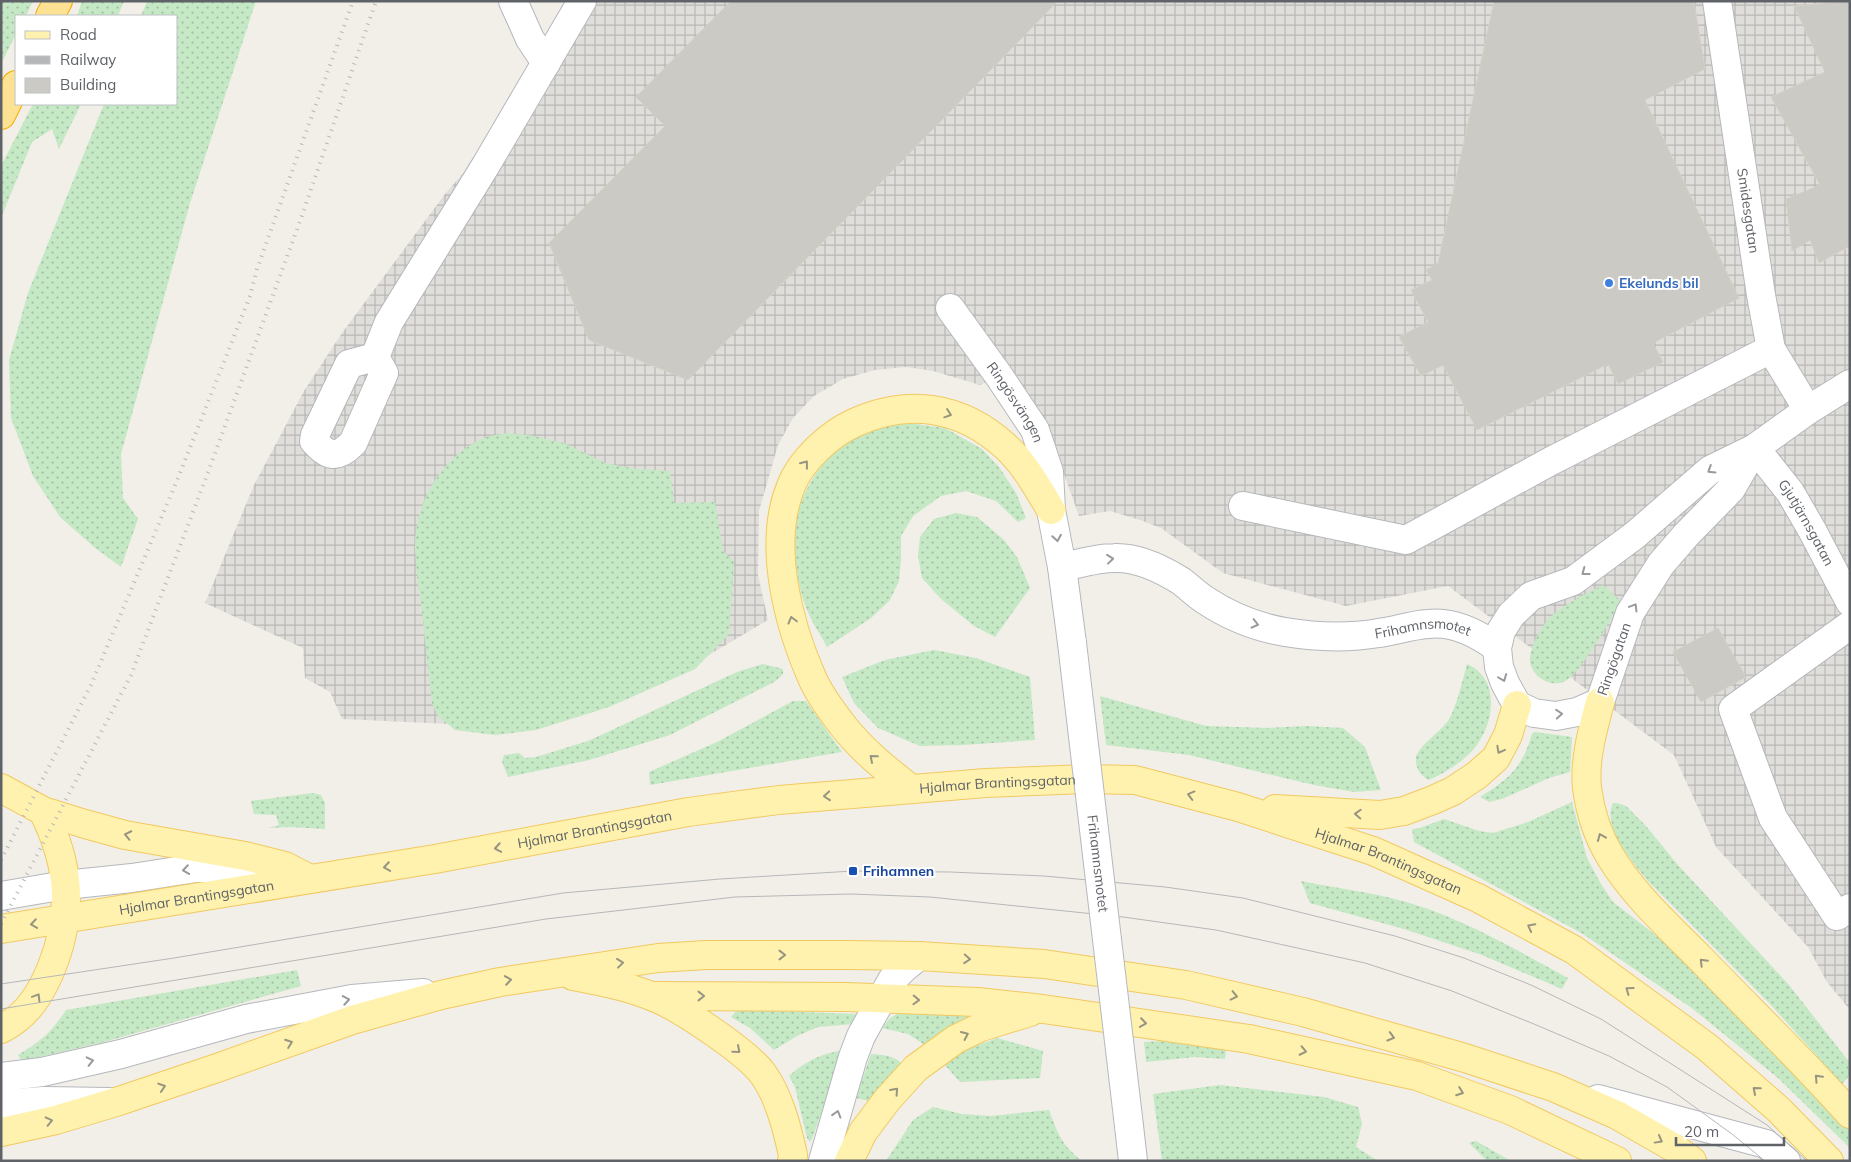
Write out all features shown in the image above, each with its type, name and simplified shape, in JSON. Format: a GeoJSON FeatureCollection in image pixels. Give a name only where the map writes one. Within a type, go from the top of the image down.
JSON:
{"type":"FeatureCollection","features":[{"type":"Feature","properties":{"kind":"highway"},"geometry":{"type":"LineString","coordinates":[[51,15],[58,1]]}},
{"type":"Feature","properties":{"kind":"highway"},"geometry":{"type":"LineString","coordinates":[[1,115],[15,87]]}},
{"type":"Feature","properties":{"kind":"main road"},"geometry":{"type":"LineString","coordinates":[[911,789],[869,755],[845,729],[814,681],[798,642],[784,584],[780,557],[784,505],[792,484],[805,463],[844,427],[885,411],[912,407],[945,412],[975,424],[1005,446],[1031,478],[1052,510]]}},
{"type":"Feature","properties":{"kind":"main road"},"geometry":{"type":"LineString","coordinates":[[1600,702],[1590,741],[1587,788],[1600,837],[1610,855],[1624,877],[1676,935],[1818,1078],[1850,1114]]}},
{"type":"Feature","properties":{"kind":"main road"},"geometry":{"type":"LineString","coordinates":[[1238,807],[1380,815],[1404,811],[1453,791],[1477,775],[1496,758],[1508,735],[1517,705]]}},
{"type":"Feature","properties":{"kind":"main road","name":"Hjalmar Brantingsgatan"},"geometry":{"type":"LineString","coordinates":[[1,929],[66,920],[547,839],[688,812],[779,800],[911,789],[1084,779],[1135,780],[1238,807],[1373,851],[1478,898],[1574,950],[1707,1047],[1778,1110],[1829,1161]]}},
{"type":"Feature","properties":{"kind":"main road"},"geometry":{"type":"LineString","coordinates":[[1,788],[43,811],[85,824],[125,835],[253,858],[285,866],[310,879]]}},
{"type":"Feature","properties":{"kind":"main road"},"geometry":{"type":"LineString","coordinates":[[1,1029],[12,1024],[34,1003],[58,951],[66,920],[64,867],[59,848],[43,811]]}},
{"type":"Feature","properties":{"kind":"main road"},"geometry":{"type":"LineString","coordinates":[[1,1132],[56,1120],[116,1102],[352,1020],[461,990],[500,982],[658,958],[706,955],[919,956],[1044,964],[1186,985],[1322,1018],[1465,1058],[1553,1087],[1617,1115],[1676,1149],[1692,1161]]}},
{"type":"Feature","properties":{"kind":"main road"},"geometry":{"type":"LineString","coordinates":[[555,973],[607,983],[652,996],[679,1011],[734,1047],[762,1073],[782,1112],[791,1147],[792,1161]]}},
{"type":"Feature","properties":{"kind":"main road"},"geometry":{"type":"LineString","coordinates":[[652,996],[978,1002],[1043,1009],[1249,1039],[1417,1076],[1510,1110],[1617,1161]]}},
{"type":"Feature","properties":{"kind":"main road"},"geometry":{"type":"LineString","coordinates":[[849,1161],[863,1132],[887,1100],[916,1068],[956,1039],[981,1027],[1043,1009]]}},
{"type":"Feature","properties":{"kind":"street"},"geometry":{"type":"LineString","coordinates":[[512,1],[530,39],[546,63]]}},
{"type":"Feature","properties":{"kind":"street"},"geometry":{"type":"LineString","coordinates":[[375,357],[389,322],[486,165],[582,1]]}},
{"type":"Feature","properties":{"kind":"street","name":"Smidesgatan"},"geometry":{"type":"LineString","coordinates":[[1717,1],[1761,295],[1771,348],[1808,410]]}},
{"type":"Feature","properties":{"kind":"street","name":"Ringösvängen"},"geometry":{"type":"LineString","coordinates":[[950,308],[1034,430],[1049,472],[1052,510]]}},
{"type":"Feature","properties":{"kind":"street"},"geometry":{"type":"LineString","coordinates":[[1243,506],[1406,540],[1551,461],[1771,348]]}},
{"type":"Feature","properties":{"kind":"street","name":"Ringögatan"},"geometry":{"type":"LineString","coordinates":[[1754,448],[1731,489],[1686,535],[1661,564],[1630,613],[1600,702],[1577,712],[1556,716],[1534,713],[1517,705],[1499,667],[1498,648],[1501,631],[1511,614],[1532,596],[1573,581],[1634,535],[1710,470],[1754,448],[1808,410],[1850,384]]}},
{"type":"Feature","properties":{"kind":"street","name":"Gjutjärnsgatan"},"geometry":{"type":"LineString","coordinates":[[1754,448],[1790,492],[1850,602]]}},
{"type":"Feature","properties":{"kind":"street","name":"Frihamnsmotet"},"geometry":{"type":"LineString","coordinates":[[1052,510],[1072,643],[1133,1161]]}},
{"type":"Feature","properties":{"kind":"street","name":"Frihamnsmotet"},"geometry":{"type":"LineString","coordinates":[[1062,567],[1114,558],[1132,559],[1156,568],[1181,582],[1205,600],[1242,621],[1284,632],[1348,636],[1378,634],[1428,624],[1446,625],[1461,628],[1481,636],[1498,648]]}},
{"type":"Feature","properties":{"kind":"street"},"geometry":{"type":"LineString","coordinates":[[1850,625],[1733,709],[1773,818],[1837,916],[1850,908]]}},
{"type":"Feature","properties":{"kind":"street"},"geometry":{"type":"LineString","coordinates":[[1,896],[65,885],[132,878],[196,868],[234,868],[310,879]]}},
{"type":"Feature","properties":{"kind":"street"},"geometry":{"type":"LineString","coordinates":[[824,1161],[861,1036],[892,980],[919,956]]}},
{"type":"Feature","properties":{"kind":"street"},"geometry":{"type":"LineString","coordinates":[[1,1077],[42,1072],[112,1056],[246,1018],[352,999],[461,990]]}},
{"type":"Feature","properties":{"kind":"street"},"geometry":{"type":"LineString","coordinates":[[1553,1087],[1766,1144],[1786,1161]]}},
{"type":"Feature","properties":{"kind":"street"},"geometry":{"type":"LineString","coordinates":[[1,1104],[43,1101],[116,1102]]}},
{"type":"Feature","properties":{"kind":"shaded area"},"geometry":{"type":"Polygon","coordinates":[[[587,1],[1850,1],[1850,1010],[1827,982],[1808,947],[1716,847],[1674,755],[1448,586],[1346,606],[1223,573],[1161,528],[1140,520],[1110,511],[1079,516],[1050,435],[1012,370],[980,385],[933,371],[906,367],[875,370],[843,379],[814,396],[793,418],[778,445],[759,511],[758,575],[768,620],[675,675],[450,724],[342,719],[330,692],[305,678],[303,648],[205,603],[254,485],[304,391],[342,333],[445,194],[539,87],[587,1]]]}},
{"type":"Feature","properties":{"kind":"green space"},"geometry":{"type":"Polygon","coordinates":[[[1,1],[33,1],[26,15],[15,15],[15,36],[1,64],[1,1]]]}},
{"type":"Feature","properties":{"kind":"green space"},"geometry":{"type":"Polygon","coordinates":[[[82,1],[124,1],[118,15],[77,15],[82,1]]]}},
{"type":"Feature","properties":{"kind":"green space"},"geometry":{"type":"Polygon","coordinates":[[[147,1],[256,1],[190,203],[121,454],[123,498],[138,519],[121,567],[94,547],[60,517],[33,476],[11,418],[9,360],[28,293],[104,105],[178,105],[178,15],[141,15],[147,1]]]}},
{"type":"Feature","properties":{"kind":"green space"},"geometry":{"type":"Polygon","coordinates":[[[32,105],[81,105],[59,149],[52,129],[32,142],[1,218],[1,166],[32,105]]]}},
{"type":"Feature","properties":{"kind":"green space"},"geometry":{"type":"Polygon","coordinates":[[[909,423],[945,428],[982,449],[999,467],[1016,493],[1026,518],[1018,522],[996,501],[966,491],[941,496],[913,516],[901,536],[899,581],[890,600],[871,618],[827,647],[809,615],[803,600],[797,574],[795,532],[799,508],[806,490],[817,472],[836,449],[851,438],[866,431],[909,423]]]}},
{"type":"Feature","properties":{"kind":"green space"},"geometry":{"type":"Polygon","coordinates":[[[506,433],[529,435],[564,443],[605,463],[637,469],[670,471],[674,503],[715,502],[723,551],[734,561],[729,634],[695,669],[609,707],[536,730],[495,735],[455,730],[438,716],[432,704],[416,564],[416,531],[419,514],[433,483],[455,456],[484,438],[506,433]]]}},
{"type":"Feature","properties":{"kind":"green space"},"geometry":{"type":"Polygon","coordinates":[[[956,513],[977,517],[1004,540],[1017,557],[1030,588],[995,637],[974,626],[940,598],[922,578],[918,556],[920,537],[934,519],[956,513]]]}},
{"type":"Feature","properties":{"kind":"green space"},"geometry":{"type":"Polygon","coordinates":[[[1603,585],[1622,602],[1596,644],[1581,666],[1567,680],[1561,683],[1554,683],[1542,679],[1533,670],[1530,664],[1530,657],[1534,643],[1543,626],[1551,616],[1565,606],[1603,585]]]}},
{"type":"Feature","properties":{"kind":"green space"},"geometry":{"type":"Polygon","coordinates":[[[934,650],[976,658],[1030,677],[1035,740],[920,746],[878,728],[854,703],[842,677],[885,660],[934,650]]]}},
{"type":"Feature","properties":{"kind":"green space"},"geometry":{"type":"Polygon","coordinates":[[[763,664],[783,669],[783,674],[776,681],[670,735],[589,760],[508,777],[502,762],[504,755],[519,753],[525,758],[536,757],[588,741],[737,672],[763,664]]]}},
{"type":"Feature","properties":{"kind":"green space"},"geometry":{"type":"Polygon","coordinates":[[[1467,664],[1478,671],[1486,680],[1490,691],[1490,716],[1486,729],[1468,755],[1429,780],[1418,770],[1416,756],[1451,716],[1467,664]]]}},
{"type":"Feature","properties":{"kind":"green space"},"geometry":{"type":"Polygon","coordinates":[[[1100,696],[1206,726],[1343,728],[1365,747],[1381,790],[1354,792],[1314,785],[1189,755],[1106,745],[1100,696]]]}},
{"type":"Feature","properties":{"kind":"green space"},"geometry":{"type":"Polygon","coordinates":[[[793,701],[806,701],[842,752],[650,785],[649,772],[717,742],[793,701]]]}},
{"type":"Feature","properties":{"kind":"green space"},"geometry":{"type":"Polygon","coordinates":[[[1535,732],[1572,737],[1570,772],[1549,778],[1502,799],[1489,802],[1480,797],[1514,771],[1524,756],[1532,734],[1535,732]]]}},
{"type":"Feature","properties":{"kind":"green space"},"geometry":{"type":"Polygon","coordinates":[[[313,793],[321,795],[325,803],[325,829],[268,828],[279,825],[276,815],[254,814],[251,801],[313,793]]]}},
{"type":"Feature","properties":{"kind":"green space"},"geometry":{"type":"Polygon","coordinates":[[[1572,802],[1587,858],[1613,902],[1681,955],[1850,1127],[1850,1148],[1778,1078],[1693,1009],[1583,934],[1414,842],[1412,829],[1444,819],[1479,831],[1493,833],[1528,822],[1572,802]]]}},
{"type":"Feature","properties":{"kind":"green space"},"geometry":{"type":"Polygon","coordinates":[[[1613,803],[1626,806],[1646,826],[1678,865],[1789,985],[1850,1063],[1850,1075],[1842,1084],[1772,1006],[1636,867],[1615,834],[1611,813],[1613,803]]]}},
{"type":"Feature","properties":{"kind":"green space"},"geometry":{"type":"Polygon","coordinates":[[[1301,881],[1391,898],[1437,912],[1482,932],[1568,978],[1562,989],[1482,955],[1404,929],[1310,903],[1301,881]]]}},
{"type":"Feature","properties":{"kind":"green space"},"geometry":{"type":"Polygon","coordinates":[[[297,970],[301,986],[104,1042],[22,1061],[18,1055],[45,1036],[66,1010],[297,970]]]}},
{"type":"Feature","properties":{"kind":"green space"},"geometry":{"type":"Polygon","coordinates":[[[737,1010],[858,1014],[854,1024],[818,1027],[797,1036],[774,1050],[750,1028],[731,1017],[737,1010]]]}},
{"type":"Feature","properties":{"kind":"green space"},"geometry":{"type":"Polygon","coordinates":[[[899,1013],[973,1016],[974,1019],[928,1047],[908,1034],[882,1028],[890,1018],[899,1013]]]}},
{"type":"Feature","properties":{"kind":"green space"},"geometry":{"type":"Polygon","coordinates":[[[997,1038],[1043,1051],[1040,1078],[960,1082],[944,1064],[955,1054],[997,1038]]]}},
{"type":"Feature","properties":{"kind":"green space"},"geometry":{"type":"Polygon","coordinates":[[[1164,1041],[1226,1050],[1225,1059],[1195,1057],[1146,1062],[1144,1042],[1164,1041]]]}},
{"type":"Feature","properties":{"kind":"green space"},"geometry":{"type":"Polygon","coordinates":[[[839,1051],[843,1053],[810,1142],[807,1138],[795,1087],[789,1076],[812,1060],[825,1054],[839,1051]]]}},
{"type":"Feature","properties":{"kind":"green space"},"geometry":{"type":"Polygon","coordinates":[[[871,1054],[893,1057],[903,1065],[869,1101],[856,1098],[871,1054]]]}},
{"type":"Feature","properties":{"kind":"green space"},"geometry":{"type":"Polygon","coordinates":[[[1220,1085],[1324,1097],[1358,1107],[1362,1124],[1356,1147],[1378,1161],[1162,1161],[1153,1094],[1220,1085]]]}},
{"type":"Feature","properties":{"kind":"green space"},"geometry":{"type":"Polygon","coordinates":[[[933,1107],[962,1114],[990,1116],[1049,1110],[1061,1138],[1069,1149],[1082,1161],[886,1161],[913,1120],[933,1107]]]}},
{"type":"Feature","properties":{"kind":"green space"},"geometry":{"type":"Polygon","coordinates":[[[1476,1141],[1511,1161],[1487,1161],[1469,1143],[1476,1141]]]}},
{"type":"Feature","properties":{"kind":"building"},"geometry":{"type":"Polygon","coordinates":[[[731,1],[1058,1],[688,380],[589,340],[549,243],[665,126],[636,97],[731,1]]]}},
{"type":"Feature","properties":{"kind":"building"},"geometry":{"type":"Polygon","coordinates":[[[1494,1],[1694,1],[1705,69],[1645,100],[1739,298],[1653,343],[1663,362],[1618,384],[1608,364],[1477,430],[1443,365],[1421,376],[1399,337],[1428,322],[1411,290],[1432,280],[1426,270],[1438,263],[1494,1]]]}},
{"type":"Feature","properties":{"kind":"building"},"geometry":{"type":"Polygon","coordinates":[[[1850,1],[1850,246],[1819,263],[1810,240],[1792,251],[1786,199],[1820,185],[1771,97],[1825,72],[1794,6],[1850,1]]]}},
{"type":"Feature","properties":{"kind":"building"},"geometry":{"type":"Polygon","coordinates":[[[1718,628],[1746,677],[1701,702],[1673,652],[1718,628]]]}},
{"type":"Feature","properties":{"kind":"tram line"},"geometry":{"type":"LineString","coordinates":[[1,984],[174,958],[563,893],[720,879],[853,871],[950,872],[1044,876],[1165,887],[1243,898],[1395,936],[1464,958],[1531,985],[1601,1019],[1767,1125],[1807,1161]]}},
{"type":"Feature","properties":{"kind":"tram line"},"geometry":{"type":"LineString","coordinates":[[1,1009],[546,919],[735,897],[851,894],[930,897],[1123,917],[1216,930],[1365,963],[1452,991],[1609,1056],[1667,1087],[1732,1134],[1765,1161]]}},
{"type":"Feature","properties":{"kind":"railway"},"geometry":{"type":"LineString","coordinates":[[1,860],[91,685],[178,478],[250,296],[257,269],[353,1]]}},
{"type":"Feature","properties":{"kind":"railway"},"geometry":{"type":"LineString","coordinates":[[1,924],[131,675],[299,224],[376,1]]}},
{"type":"Feature","properties":{"kind":"place","name":"Ekelunds bil"},"geometry":{"type":"Point","coordinates":[1609,283]}},
{"type":"Feature","properties":{"kind":"place","name":"Frihamnen"},"geometry":{"type":"Point","coordinates":[853,871]}}]}
